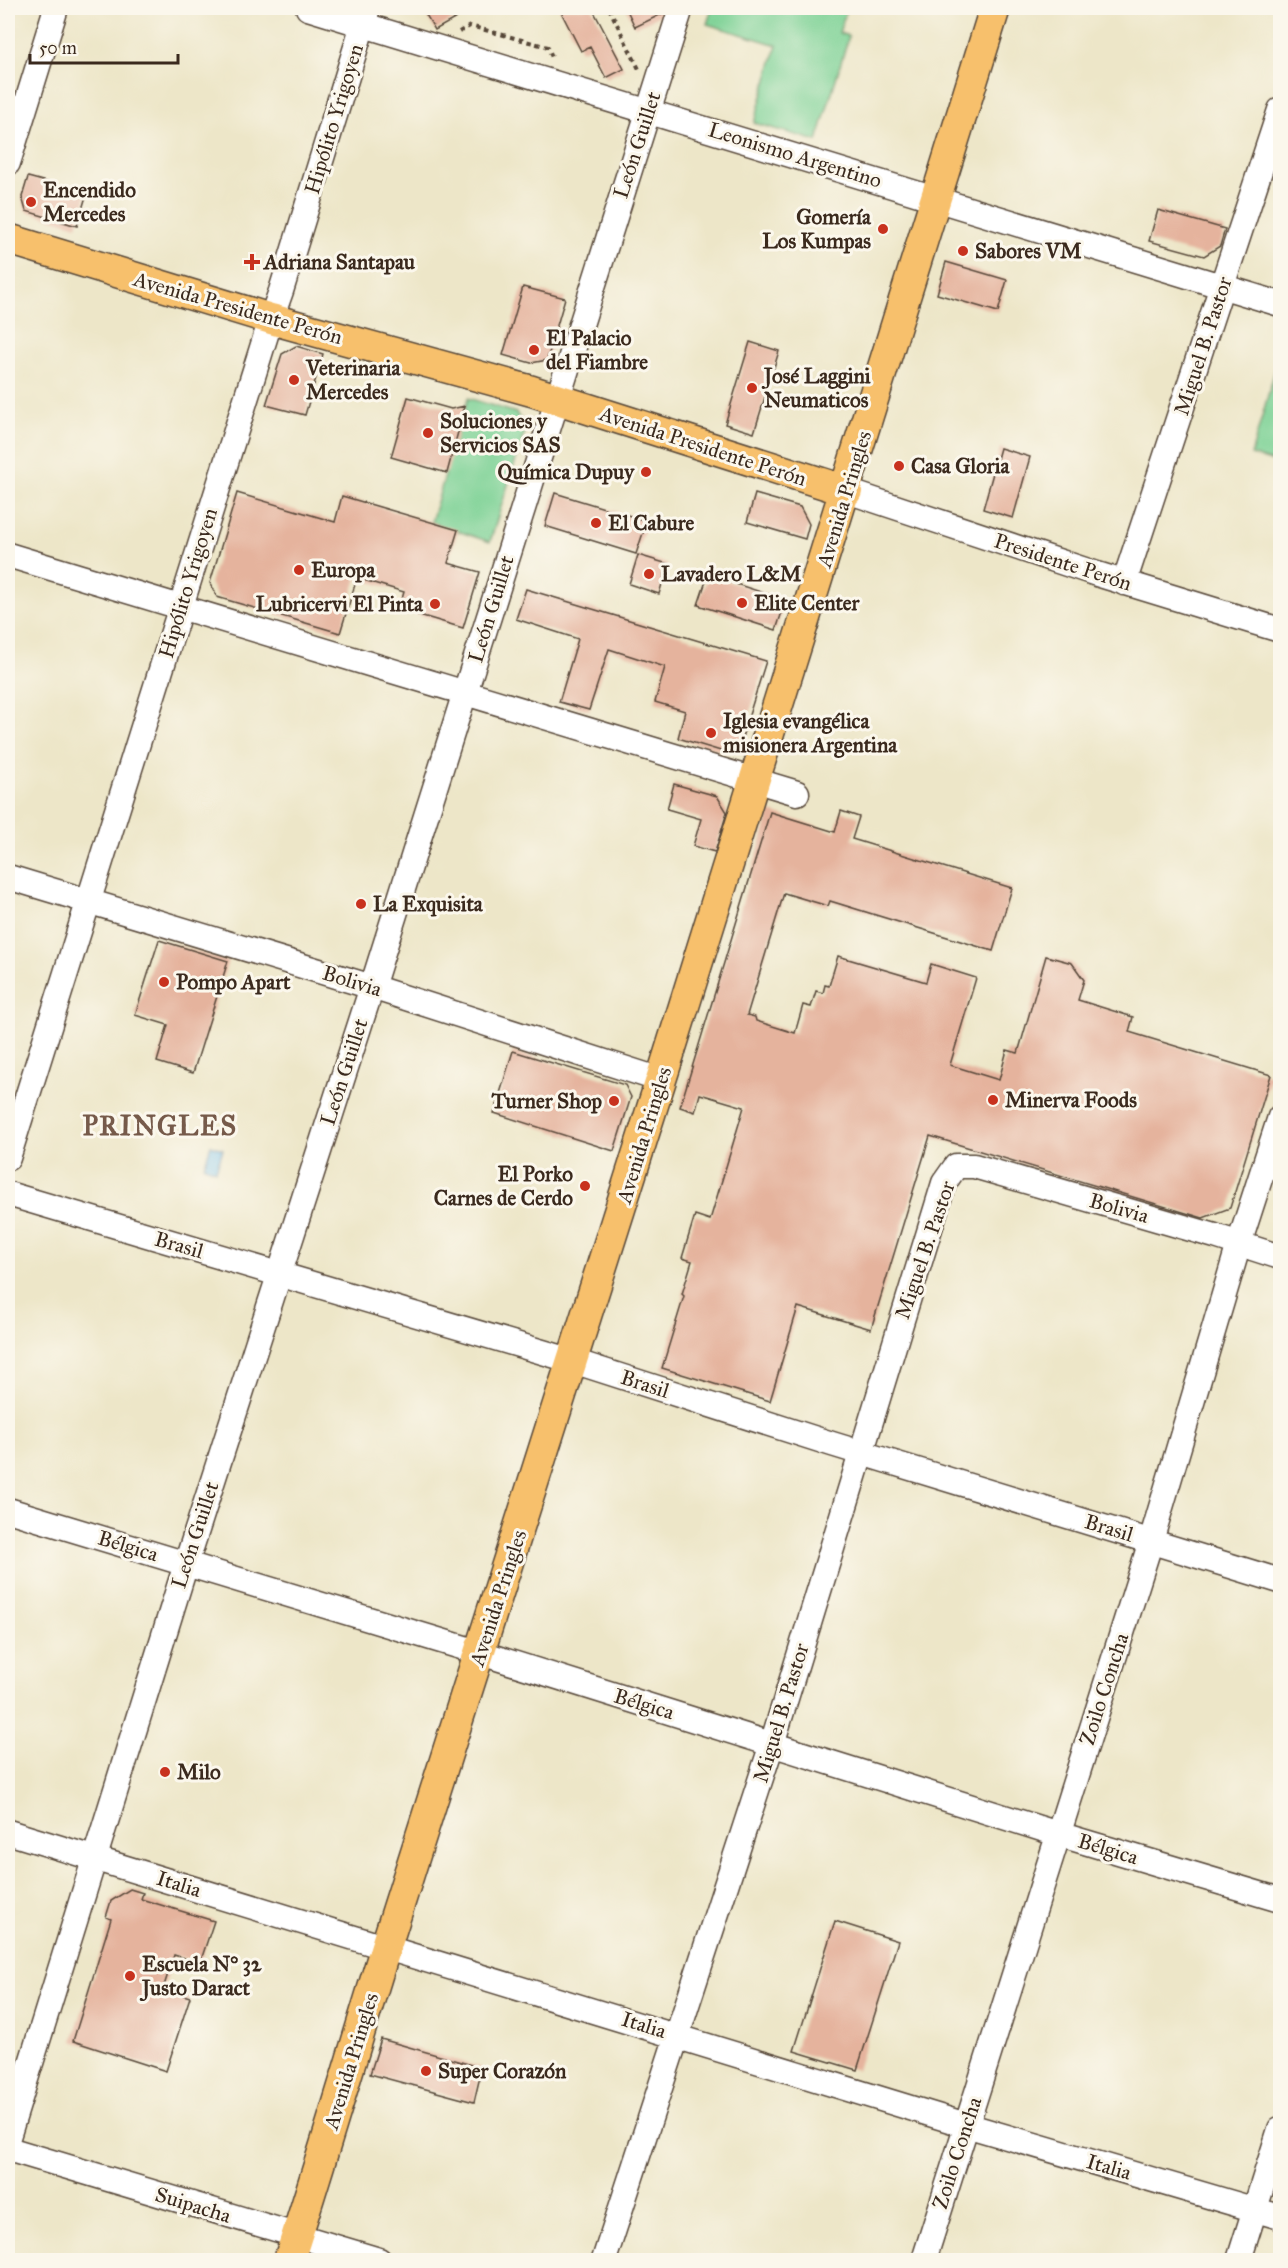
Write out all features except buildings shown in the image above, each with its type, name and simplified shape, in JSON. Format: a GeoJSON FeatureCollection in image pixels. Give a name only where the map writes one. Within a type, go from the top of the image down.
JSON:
{"type":"FeatureCollection","features":[{"type":"Feature","properties":{"kind":"main road","name":"Avenida Pringles"},"geometry":{"type":"LineString","coordinates":[[293,2248],[386,1946],[481,1653],[847,491],[995,8]]}},
{"type":"Feature","properties":{"kind":"main road","name":"Avenida Presidente Perón"},"geometry":{"type":"LineString","coordinates":[[8,239],[271,319],[556,399],[847,491]]}},
{"type":"Feature","properties":{"kind":"street"},"geometry":{"type":"LineString","coordinates":[[8,163],[56,8]]}},
{"type":"Feature","properties":{"kind":"street","name":"Leonismo Argentino"},"geometry":{"type":"LineString","coordinates":[[308,8],[366,16],[649,110],[936,200],[1281,304]]}},
{"type":"Feature","properties":{"kind":"street","name":"León Guillet"},"geometry":{"type":"LineString","coordinates":[[8,2137],[186,1564],[372,987],[681,8]]}},
{"type":"Feature","properties":{"kind":"street","name":"Hipólito Yrigoyen"},"geometry":{"type":"LineString","coordinates":[[8,1158],[366,16]]}},
{"type":"Feature","properties":{"kind":"street","name":"Miguel B. Pastor"},"geometry":{"type":"LineString","coordinates":[[1124,583],[1281,110]]}},
{"type":"Feature","properties":{"kind":"street","name":"Presidente Perón"},"geometry":{"type":"LineString","coordinates":[[847,491],[1124,583],[1281,630]]}},
{"type":"Feature","properties":{"kind":"street"},"geometry":{"type":"LineString","coordinates":[[8,555],[796,793]]}},
{"type":"Feature","properties":{"kind":"street","name":"Bolivia"},"geometry":{"type":"LineString","coordinates":[[8,877],[372,987],[661,1080]]}},
{"type":"Feature","properties":{"kind":"street","name":"Zoilo Concha"},"geometry":{"type":"LineString","coordinates":[[924,2260],[1151,1541],[1239,1244],[1281,1117]]}},
{"type":"Feature","properties":{"kind":"street","name":"Miguel B. Pastor"},"geometry":{"type":"LineString","coordinates":[[603,2260],[772,1744],[944,1183],[956,1166]]}},
{"type":"Feature","properties":{"kind":"street","name":"Bolivia"},"geometry":{"type":"LineString","coordinates":[[956,1166],[974,1166],[1281,1257]]}},
{"type":"Feature","properties":{"kind":"street","name":"Brasil"},"geometry":{"type":"LineString","coordinates":[[8,1194],[573,1361],[1281,1581]]}},
{"type":"Feature","properties":{"kind":"street","name":"Bélgica"},"geometry":{"type":"LineString","coordinates":[[8,1510],[481,1653],[1058,1834],[1281,1900]]}},
{"type":"Feature","properties":{"kind":"street","name":"Italia"},"geometry":{"type":"LineString","coordinates":[[8,1832],[966,2125],[1281,2217]]}},
{"type":"Feature","properties":{"kind":"street"},"geometry":{"type":"LineString","coordinates":[[1239,2260],[1281,2129]]}},
{"type":"Feature","properties":{"kind":"street","name":"Suipacha"},"geometry":{"type":"LineString","coordinates":[[8,2149],[293,2248],[379,2260]]}},
{"type":"Feature","properties":{"kind":"path"},"geometry":{"type":"LineString","coordinates":[[609,8],[643,77]]}},
{"type":"Feature","properties":{"kind":"path"},"geometry":{"type":"LineString","coordinates":[[456,34],[470,27],[548,47],[555,65]]}},
{"type":"Feature","properties":{"kind":"green space"},"geometry":{"type":"Polygon","coordinates":[[[712,8],[847,8],[839,33],[849,36],[817,141],[754,123],[777,45],[707,24],[712,8]]]}},
{"type":"Feature","properties":{"kind":"green space"},"geometry":{"type":"Polygon","coordinates":[[[1280,353],[1280,464],[1251,455],[1280,353]]]}},
{"type":"Feature","properties":{"kind":"green space"},"geometry":{"type":"Polygon","coordinates":[[[468,398],[516,413],[526,428],[490,542],[431,522],[468,398]]]}},
{"type":"Feature","properties":{"kind":"water"},"geometry":{"type":"Polygon","coordinates":[[[211,1145],[223,1149],[216,1170],[204,1166],[211,1145]]]}},
{"type":"Feature","properties":{"kind":"place","name":"Encendido Mercedes"},"geometry":{"type":"Point","coordinates":[31,202]}},
{"type":"Feature","properties":{"kind":"place","name":"Gomería Los Kumpas"},"geometry":{"type":"Point","coordinates":[883,229]}},
{"type":"Feature","properties":{"kind":"place","name":"Sabores VM"},"geometry":{"type":"Point","coordinates":[963,251]}},
{"type":"Feature","properties":{"kind":"place","name":"Adriana Santapau"},"geometry":{"type":"Point","coordinates":[252,262]}},
{"type":"Feature","properties":{"kind":"place","name":"El Palacio del Fiambre"},"geometry":{"type":"Point","coordinates":[534,350]}},
{"type":"Feature","properties":{"kind":"place","name":"Veterinaria Mercedes"},"geometry":{"type":"Point","coordinates":[294,380]}},
{"type":"Feature","properties":{"kind":"place","name":"José Laggini Neumaticos"},"geometry":{"type":"Point","coordinates":[752,388]}},
{"type":"Feature","properties":{"kind":"place","name":"Soluciones y Servicios SAS"},"geometry":{"type":"Point","coordinates":[428,433]}},
{"type":"Feature","properties":{"kind":"place","name":"Casa Gloria"},"geometry":{"type":"Point","coordinates":[899,466]}},
{"type":"Feature","properties":{"kind":"place","name":"Química Dupuy"},"geometry":{"type":"Point","coordinates":[646,472]}},
{"type":"Feature","properties":{"kind":"place","name":"El Cabure"},"geometry":{"type":"Point","coordinates":[596,523]}},
{"type":"Feature","properties":{"kind":"place","name":"Europa"},"geometry":{"type":"Point","coordinates":[299,570]}},
{"type":"Feature","properties":{"kind":"place","name":"Lavadero L&M"},"geometry":{"type":"Point","coordinates":[649,574]}},
{"type":"Feature","properties":{"kind":"place","name":"Elite Center"},"geometry":{"type":"Point","coordinates":[742,603]}},
{"type":"Feature","properties":{"kind":"place","name":"Lubricervi El Pinta"},"geometry":{"type":"Point","coordinates":[435,604]}},
{"type":"Feature","properties":{"kind":"place","name":"Iglesia evangélica misionera Argentina"},"geometry":{"type":"Point","coordinates":[711,733]}},
{"type":"Feature","properties":{"kind":"place","name":"La Exquisita"},"geometry":{"type":"Point","coordinates":[361,904]}},
{"type":"Feature","properties":{"kind":"place","name":"Pompo Apart"},"geometry":{"type":"Point","coordinates":[164,982]}},
{"type":"Feature","properties":{"kind":"place","name":"Minerva Foods"},"geometry":{"type":"Point","coordinates":[993,1100]}},
{"type":"Feature","properties":{"kind":"place","name":"Turner Shop"},"geometry":{"type":"Point","coordinates":[614,1101]}},
{"type":"Feature","properties":{"kind":"place","name":"El Porko Carnes de Cerdo"},"geometry":{"type":"Point","coordinates":[585,1186]}},
{"type":"Feature","properties":{"kind":"place","name":"Milo"},"geometry":{"type":"Point","coordinates":[165,1772]}},
{"type":"Feature","properties":{"kind":"place","name":"Escuela N° 32 Justo Daract"},"geometry":{"type":"Point","coordinates":[130,1976]}},
{"type":"Feature","properties":{"kind":"place","name":"Super Corazón"},"geometry":{"type":"Point","coordinates":[426,2071]}},
{"type":"Feature","properties":{"kind":"district","name":"PRINGLES"},"geometry":{"type":"Point","coordinates":[160,1125]}}]}
